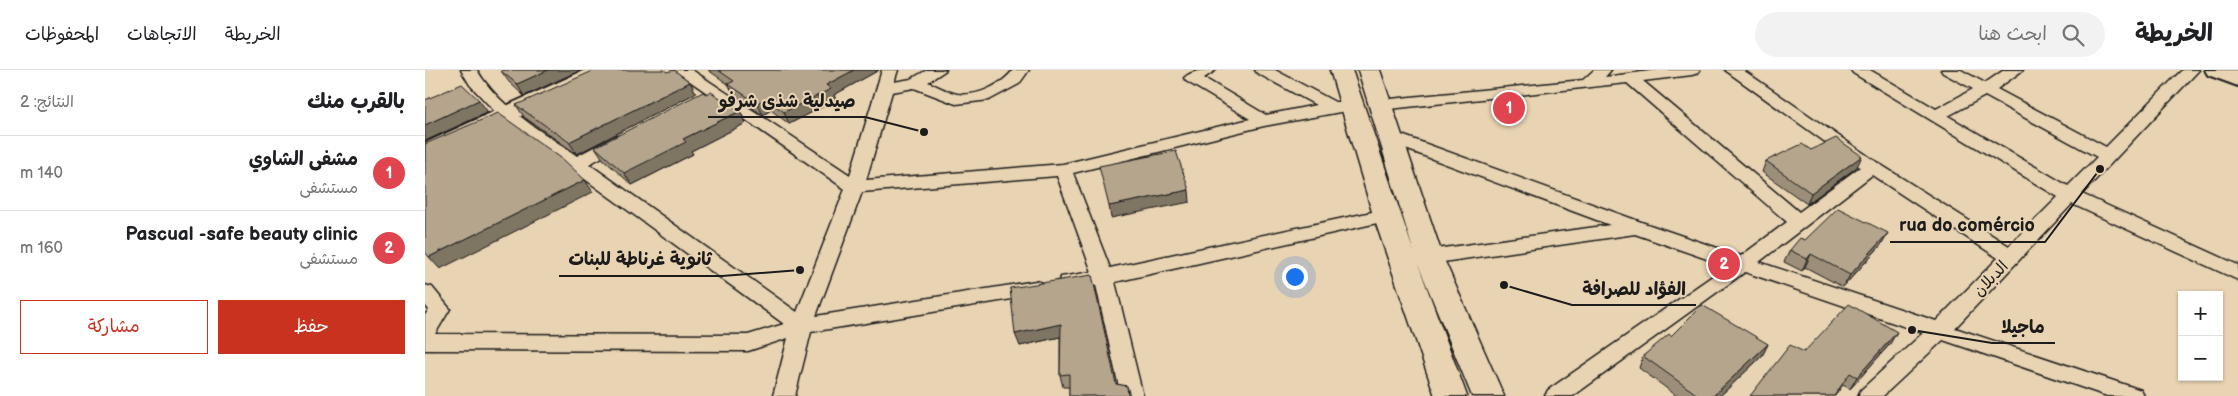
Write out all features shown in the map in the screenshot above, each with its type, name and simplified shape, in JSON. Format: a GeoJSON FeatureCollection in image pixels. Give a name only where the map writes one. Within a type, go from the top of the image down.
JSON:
{"type":"FeatureCollection","features":[{"type":"Feature","properties":{"kind":"main road"},"geometry":{"type":"LineString","coordinates":[[425,152],[603,70]]}},
{"type":"Feature","properties":{"kind":"main road"},"geometry":{"type":"LineString","coordinates":[[1341,70],[1342,106],[1386,215],[1451,396]]}},
{"type":"Feature","properties":{"kind":"main road"},"geometry":{"type":"LineString","coordinates":[[1369,70],[1429,257],[1488,396]]}},
{"type":"Feature","properties":{"kind":"street"},"geometry":{"type":"LineString","coordinates":[[469,70],[476,82],[507,114],[802,326]]}},
{"type":"Feature","properties":{"kind":"street"},"geometry":{"type":"LineString","coordinates":[[682,70],[855,187],[1063,170],[1264,121],[1342,106]]}},
{"type":"Feature","properties":{"kind":"street"},"geometry":{"type":"LineString","coordinates":[[784,396],[802,326],[855,187],[890,70]]}},
{"type":"Feature","properties":{"kind":"street"},"geometry":{"type":"LineString","coordinates":[[884,88],[915,83],[938,70]]}},
{"type":"Feature","properties":{"kind":"street"},"geometry":{"type":"LineString","coordinates":[[915,83],[956,99],[989,95],[1013,81],[1021,70]]}},
{"type":"Feature","properties":{"kind":"street"},"geometry":{"type":"LineString","coordinates":[[1208,70],[1192,78],[1264,121]]}},
{"type":"Feature","properties":{"kind":"street"},"geometry":{"type":"LineString","coordinates":[[1263,70],[1342,106]]}},
{"type":"Feature","properties":{"kind":"street"},"geometry":{"type":"LineString","coordinates":[[1588,84],[1603,70]]}},
{"type":"Feature","properties":{"kind":"street"},"geometry":{"type":"LineString","coordinates":[[1380,105],[1588,84],[1691,70]]}},
{"type":"Feature","properties":{"kind":"street"},"geometry":{"type":"LineString","coordinates":[[1733,70],[1872,167],[2010,256]]}},
{"type":"Feature","properties":{"kind":"street"},"geometry":{"type":"LineString","coordinates":[[1859,70],[2069,195],[2238,274]]}},
{"type":"Feature","properties":{"kind":"street"},"geometry":{"type":"LineString","coordinates":[[1949,70],[1986,88],[2107,155]]}},
{"type":"Feature","properties":{"kind":"street"},"geometry":{"type":"LineString","coordinates":[[1935,116],[2015,70]]}},
{"type":"Feature","properties":{"kind":"street","name":"الدبلان"},"geometry":{"type":"LineString","coordinates":[[1869,396],[1939,331],[2191,70]]}},
{"type":"Feature","properties":{"kind":"street"},"geometry":{"type":"LineString","coordinates":[[1630,78],[1799,222]]}},
{"type":"Feature","properties":{"kind":"street"},"geometry":{"type":"LineString","coordinates":[[697,101],[715,92]]}},
{"type":"Feature","properties":{"kind":"street"},"geometry":{"type":"LineString","coordinates":[[575,164],[636,132]]}},
{"type":"Feature","properties":{"kind":"street"},"geometry":{"type":"LineString","coordinates":[[1390,137],[1637,228],[2133,396]]}},
{"type":"Feature","properties":{"kind":"street"},"geometry":{"type":"LineString","coordinates":[[1556,396],[1743,264],[1872,167]]}},
{"type":"Feature","properties":{"kind":"street"},"geometry":{"type":"LineString","coordinates":[[1063,170],[1104,277],[1132,396]]}},
{"type":"Feature","properties":{"kind":"street"},"geometry":{"type":"LineString","coordinates":[[425,342],[748,343],[802,326],[1104,277],[1386,215]]}},
{"type":"Feature","properties":{"kind":"street"},"geometry":{"type":"LineString","coordinates":[[1429,257],[1637,228]]}},
{"type":"Feature","properties":{"kind":"street"},"geometry":{"type":"LineString","coordinates":[[425,292],[440,309],[425,332]]}},
{"type":"Feature","properties":{"kind":"building"},"geometry":{"type":"Polygon","coordinates":[[[502,70],[548,70],[517,84],[502,70]]]}},
{"type":"Feature","properties":{"kind":"building"},"geometry":{"type":"Polygon","coordinates":[[[595,70],[664,70],[667,72],[674,70],[690,82],[569,142],[516,105],[595,70]]]}},
{"type":"Feature","properties":{"kind":"building"},"geometry":{"type":"Polygon","coordinates":[[[718,70],[854,70],[826,85],[831,89],[784,112],[766,99],[757,103],[728,84],[734,81],[718,70]]]}},
{"type":"Feature","properties":{"kind":"building"},"geometry":{"type":"Polygon","coordinates":[[[462,84],[479,100],[425,125],[425,100],[462,84]]]}},
{"type":"Feature","properties":{"kind":"building"},"geometry":{"type":"Polygon","coordinates":[[[703,92],[706,94],[711,92],[740,111],[683,139],[686,142],[624,173],[595,147],[703,92]]]}},
{"type":"Feature","properties":{"kind":"building"},"geometry":{"type":"Polygon","coordinates":[[[498,113],[564,160],[585,180],[429,257],[425,252],[425,144],[498,113]]]}},
{"type":"Feature","properties":{"kind":"building"},"geometry":{"type":"Polygon","coordinates":[[[1836,138],[1862,156],[1811,193],[1766,161],[1802,144],[1811,150],[1836,138]]]}},
{"type":"Feature","properties":{"kind":"building"},"geometry":{"type":"Polygon","coordinates":[[[1176,151],[1189,190],[1109,206],[1099,166],[1176,151]]]}},
{"type":"Feature","properties":{"kind":"building"},"geometry":{"type":"Polygon","coordinates":[[[1838,208],[1888,233],[1850,275],[1811,254],[1807,259],[1790,250],[1800,238],[1805,240],[1838,208]]]}},
{"type":"Feature","properties":{"kind":"building"},"geometry":{"type":"Polygon","coordinates":[[[1092,275],[1116,384],[1127,386],[1128,396],[1069,396],[1069,374],[1060,375],[1061,324],[1015,334],[1010,288],[1092,275]]]}},
{"type":"Feature","properties":{"kind":"building"},"geometry":{"type":"Polygon","coordinates":[[[1849,304],[1897,332],[1857,377],[1850,373],[1834,396],[1750,396],[1790,345],[1804,352],[1849,304]]]}},
{"type":"Feature","properties":{"kind":"building"},"geometry":{"type":"Polygon","coordinates":[[[1702,305],[1768,344],[1713,396],[1699,396],[1643,356],[1669,334],[1671,336],[1702,305]]]}},
{"type":"Feature","properties":{"kind":"place","name":"مشفى الشاوي"},"geometry":{"type":"Point","coordinates":[1509,108]}},
{"type":"Feature","properties":{"kind":"place","name":"صيدلية شذى شرفو"},"geometry":{"type":"Point","coordinates":[924,132]}},
{"type":"Feature","properties":{"kind":"place","name":"rua do comércio"},"geometry":{"type":"Point","coordinates":[2100,169]}},
{"type":"Feature","properties":{"kind":"place","name":"Pascual -safe beauty clinic"},"geometry":{"type":"Point","coordinates":[1724,264]}},
{"type":"Feature","properties":{"kind":"place","name":"ثانوية غرناطة للبنات"},"geometry":{"type":"Point","coordinates":[800,270]}},
{"type":"Feature","properties":{"kind":"place","name":"الفؤاد للصرافة"},"geometry":{"type":"Point","coordinates":[1504,285]}},
{"type":"Feature","properties":{"kind":"place","name":"ماجيلا"},"geometry":{"type":"Point","coordinates":[1912,330]}}]}
